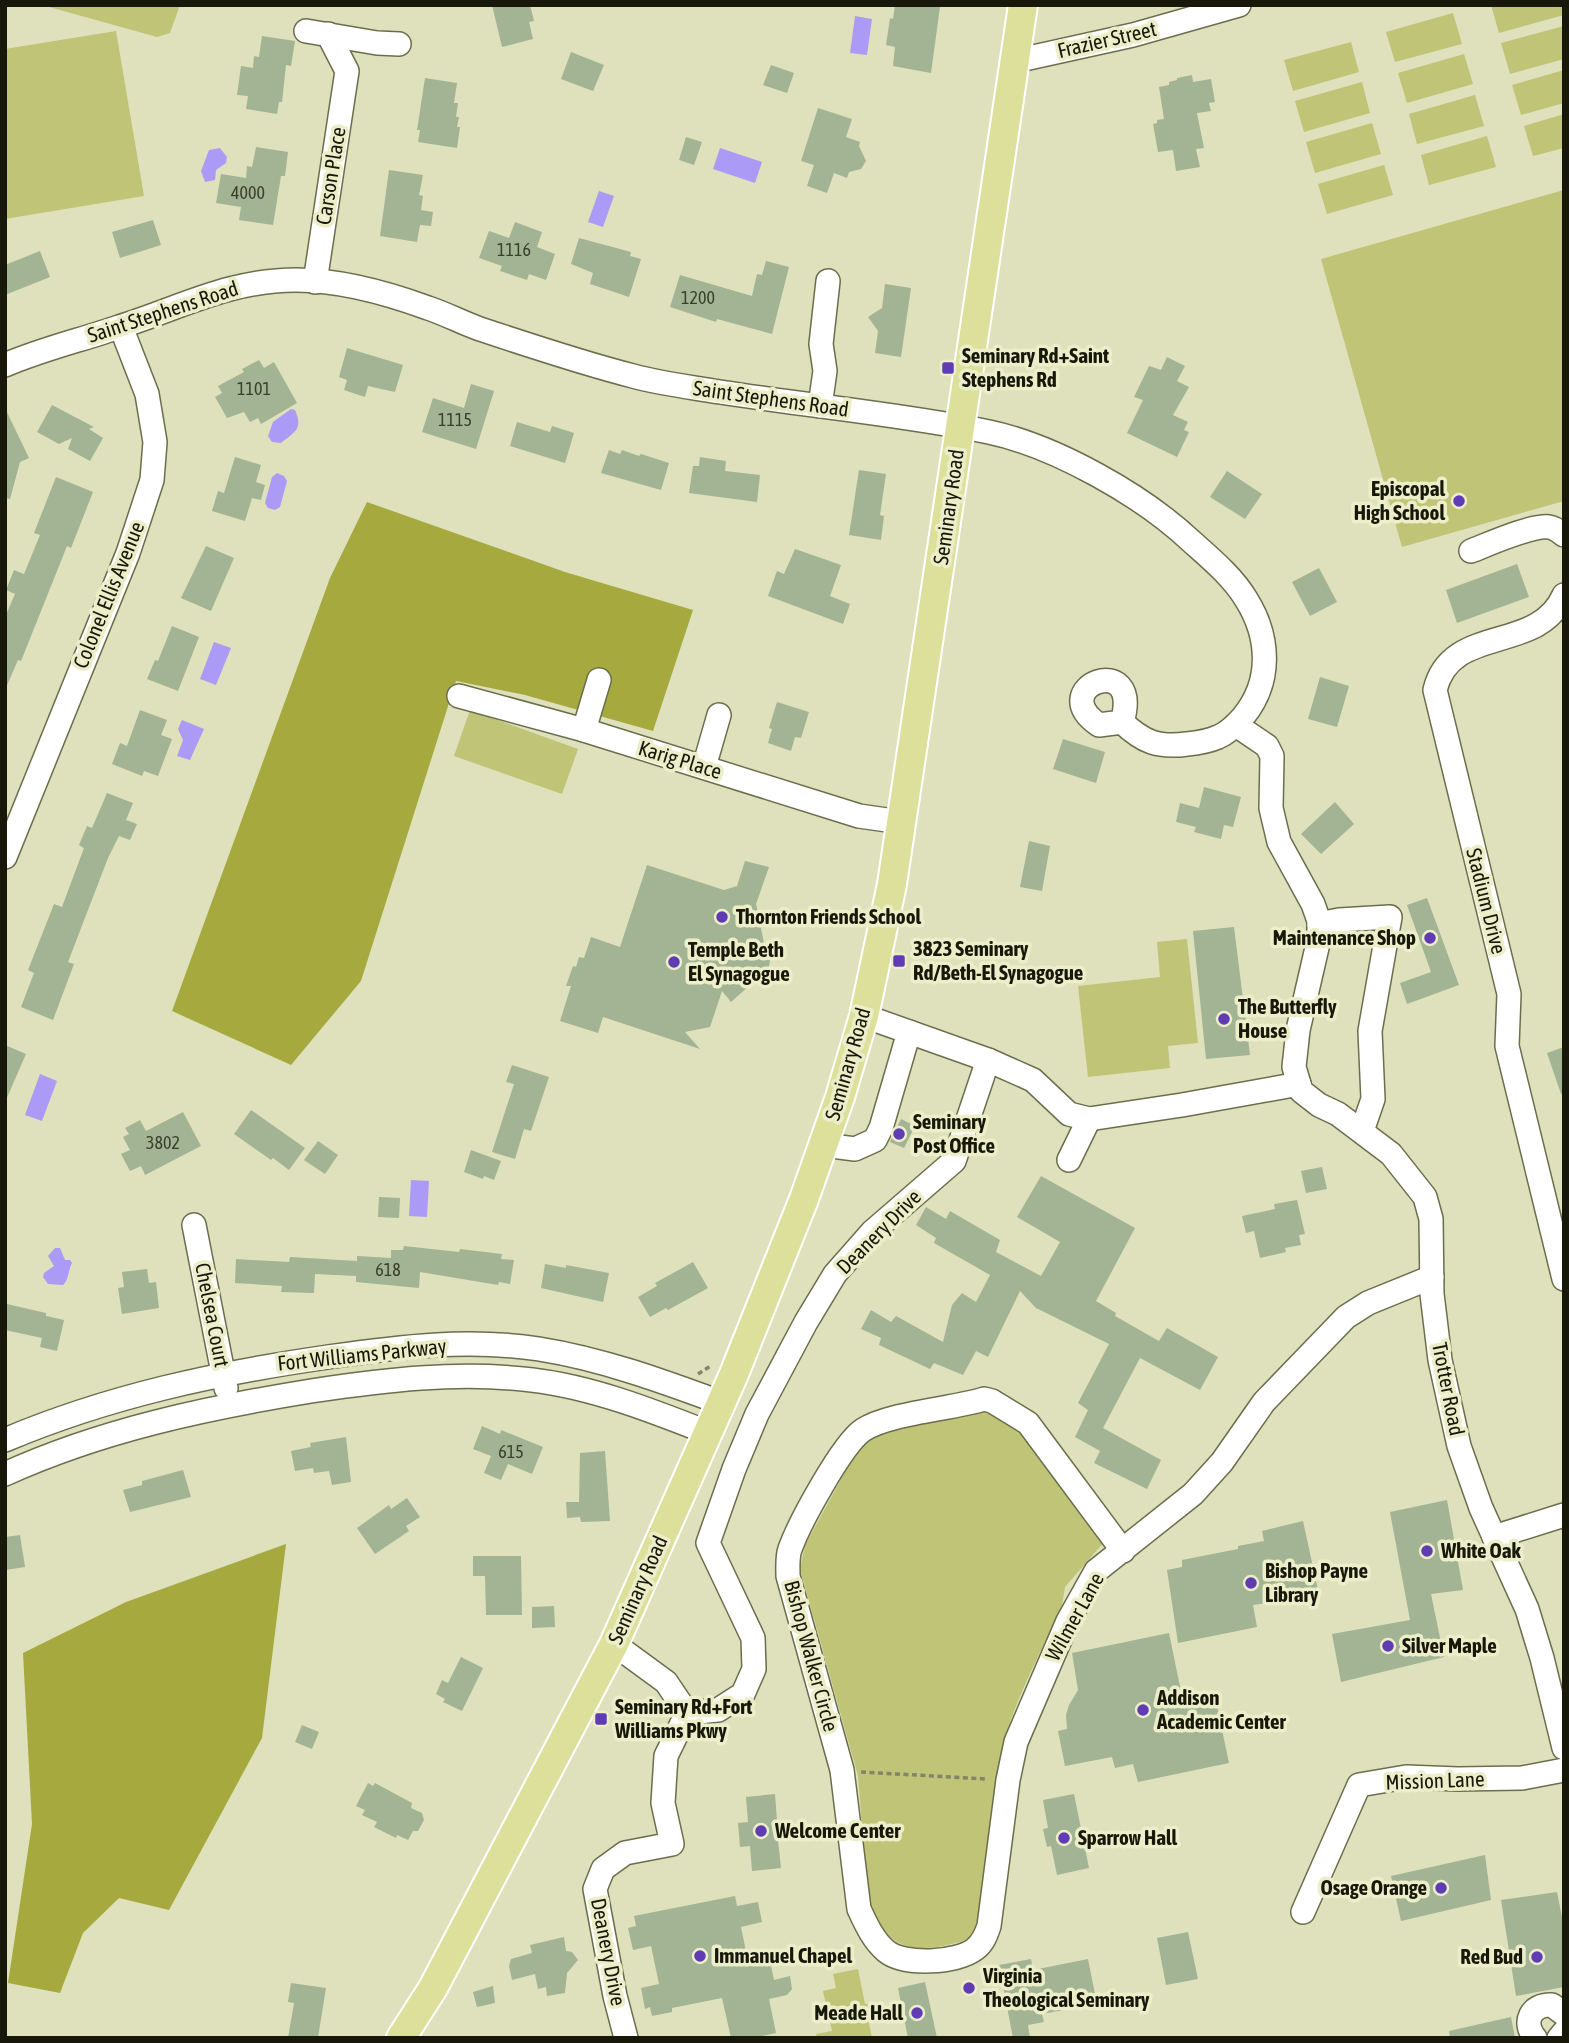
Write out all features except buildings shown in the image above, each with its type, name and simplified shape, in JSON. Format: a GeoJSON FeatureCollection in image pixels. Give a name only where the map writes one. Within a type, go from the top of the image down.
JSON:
{"type":"FeatureCollection","features":[{"type":"Feature","properties":{"kind":"main road","name":"Seminary Road"},"geometry":{"type":"LineString","coordinates":[[401,2038],[433,1988],[614,1644],[722,1403],[824,1145],[864,1016],[890,896],[1023,5]]}},
{"type":"Feature","properties":{"kind":"street","name":"Frazier Street"},"geometry":{"type":"LineString","coordinates":[[1015,61],[1133,35],[1239,5]]}},
{"type":"Feature","properties":{"kind":"street"},"geometry":{"type":"LineString","coordinates":[[317,33],[388,43],[347,71],[317,33]]}},
{"type":"Feature","properties":{"kind":"street","name":"Carson Place"},"geometry":{"type":"LineString","coordinates":[[315,282],[347,71]]}},
{"type":"Feature","properties":{"kind":"street","name":"Saint Stephens Road"},"geometry":{"type":"LineString","coordinates":[[5,365],[121,327],[189,300],[236,287],[296,280],[360,288],[402,300],[478,328],[634,377],[991,432],[1043,449],[1137,498],[1173,524],[1219,565],[1246,598],[1257,619],[1263,639],[1265,664],[1261,688],[1254,704],[1236,726],[1220,737],[1172,746],[1139,738],[1122,722]]}},
{"type":"Feature","properties":{"kind":"street"},"geometry":{"type":"LineString","coordinates":[[820,406],[825,370],[821,344],[828,281]]}},
{"type":"Feature","properties":{"kind":"street","name":"Colonel Ellis Avenue"},"geometry":{"type":"LineString","coordinates":[[5,857],[128,553],[152,480],[155,442],[148,394],[121,327]]}},
{"type":"Feature","properties":{"kind":"street"},"geometry":{"type":"LineString","coordinates":[[1471,551],[1535,528],[1547,526],[1564,535]]}},
{"type":"Feature","properties":{"kind":"street","name":"Stadium Drive"},"geometry":{"type":"LineString","coordinates":[[1564,594],[1560,604],[1547,620],[1461,653],[1448,663],[1438,676],[1435,691],[1508,994],[1507,1046],[1564,1279]]}},
{"type":"Feature","properties":{"kind":"street"},"geometry":{"type":"LineString","coordinates":[[584,730],[599,680]]}},
{"type":"Feature","properties":{"kind":"street","name":"Karig Place"},"geometry":{"type":"LineString","coordinates":[[458,696],[584,730],[859,816],[901,822]]}},
{"type":"Feature","properties":{"kind":"street"},"geometry":{"type":"LineString","coordinates":[[704,768],[719,715]]}},
{"type":"Feature","properties":{"kind":"street"},"geometry":{"type":"LineString","coordinates":[[864,1016],[988,1060],[1033,1080],[1069,1114],[1089,1119],[1182,1105],[1298,1078],[1294,1067],[1298,1030],[1319,939],[1319,924],[1313,904],[1279,842],[1271,807],[1272,756],[1267,746],[1236,726]]}},
{"type":"Feature","properties":{"kind":"street"},"geometry":{"type":"LineString","coordinates":[[1319,924],[1339,919],[1390,917],[1370,1031],[1373,1100],[1362,1131]]}},
{"type":"Feature","properties":{"kind":"street"},"geometry":{"type":"LineString","coordinates":[[824,1145],[855,1149],[875,1140],[881,1128],[909,1032]]}},
{"type":"Feature","properties":{"kind":"street","name":"Deanery Drive"},"geometry":{"type":"LineString","coordinates":[[626,2038],[615,1996],[595,1889],[603,1870],[625,1853],[672,1844],[663,1803],[666,1756],[687,1713],[718,1710],[743,1694],[754,1669],[753,1638],[708,1543],[734,1469],[757,1414],[835,1274],[872,1232],[954,1161],[988,1060]]}},
{"type":"Feature","properties":{"kind":"street","name":"Trotter Road"},"geometry":{"type":"LineString","coordinates":[[1298,1078],[1301,1091],[1319,1105],[1338,1114],[1391,1154],[1425,1197],[1431,1219],[1432,1294],[1440,1360],[1459,1446],[1494,1537],[1527,1609],[1564,1748]]}},
{"type":"Feature","properties":{"kind":"street"},"geometry":{"type":"LineString","coordinates":[[1069,1160],[1089,1119]]}},
{"type":"Feature","properties":{"kind":"street","name":"Chelsea Court"},"geometry":{"type":"LineString","coordinates":[[194,1226],[230,1405]]}},
{"type":"Feature","properties":{"kind":"street","name":"Wilmer Lane"},"geometry":{"type":"LineString","coordinates":[[875,1939],[887,1952],[901,1960],[916,1962],[961,1956],[974,1950],[983,1941],[989,1926],[1008,1780],[1016,1742],[1068,1621],[1096,1572],[1193,1494],[1222,1462],[1264,1402],[1346,1317],[1368,1303],[1432,1277]]}},
{"type":"Feature","properties":{"kind":"street","name":"Fort Williams Parkway"},"geometry":{"type":"LineString","coordinates":[[5,1440],[127,1396],[223,1373],[420,1345],[485,1344],[537,1349],[585,1358],[722,1403]]}},
{"type":"Feature","properties":{"kind":"street","name":"Fort Williams Parkway"},"geometry":{"type":"LineString","coordinates":[[5,1474],[55,1452],[101,1437],[230,1405],[344,1386],[432,1376],[499,1377],[572,1387],[709,1433]]}},
{"type":"Feature","properties":{"kind":"street","name":"Bishop Walker Circle"},"geometry":{"type":"LineString","coordinates":[[875,1939],[859,1909],[842,1770],[788,1576],[788,1552],[848,1445],[864,1429],[886,1421],[984,1399],[992,1401],[1028,1423],[1123,1551]]}},
{"type":"Feature","properties":{"kind":"street"},"geometry":{"type":"LineString","coordinates":[[1494,1537],[1564,1515]]}},
{"type":"Feature","properties":{"kind":"street"},"geometry":{"type":"LineString","coordinates":[[614,1644],[666,1682],[687,1713]]}},
{"type":"Feature","properties":{"kind":"street","name":"Mission Lane"},"geometry":{"type":"LineString","coordinates":[[1304,1912],[1359,1785],[1406,1777],[1522,1778],[1564,1770]]}},
{"type":"Feature","properties":{"kind":"street"},"geometry":{"type":"LineString","coordinates":[[1535,2038],[1531,2033],[1529,2021],[1534,2010],[1539,2006],[1552,2005],[1563,2017],[1559,2038]]}},
{"type":"Feature","properties":{"kind":"path"},"geometry":{"type":"LineString","coordinates":[[842,1770],[1008,1780]]}},
{"type":"Feature","properties":{"kind":"green space"},"geometry":{"type":"Polygon","coordinates":[[[42,5],[180,5],[170,33],[157,37],[42,5]]]}},
{"type":"Feature","properties":{"kind":"green space"},"geometry":{"type":"Polygon","coordinates":[[[1491,5],[1563,5],[1564,15],[1499,33],[1491,5]]]}},
{"type":"Feature","properties":{"kind":"green space"},"geometry":{"type":"Polygon","coordinates":[[[1453,13],[1462,44],[1395,62],[1386,32],[1453,13]]]}},
{"type":"Feature","properties":{"kind":"green space"},"geometry":{"type":"Polygon","coordinates":[[[1564,26],[1564,59],[1510,74],[1501,43],[1564,26]]]}},
{"type":"Feature","properties":{"kind":"green space"},"geometry":{"type":"Polygon","coordinates":[[[116,31],[144,196],[5,219],[5,49],[116,31]]]}},
{"type":"Feature","properties":{"kind":"green space"},"geometry":{"type":"Polygon","coordinates":[[[1351,42],[1359,72],[1293,91],[1284,60],[1351,42]]]}},
{"type":"Feature","properties":{"kind":"green space"},"geometry":{"type":"Polygon","coordinates":[[[1464,54],[1473,84],[1407,103],[1398,73],[1464,54]]]}},
{"type":"Feature","properties":{"kind":"green space"},"geometry":{"type":"Polygon","coordinates":[[[1564,70],[1564,103],[1521,115],[1512,85],[1564,70]]]}},
{"type":"Feature","properties":{"kind":"green space"},"geometry":{"type":"Polygon","coordinates":[[[1362,82],[1370,113],[1304,132],[1295,101],[1362,82]]]}},
{"type":"Feature","properties":{"kind":"green space"},"geometry":{"type":"Polygon","coordinates":[[[1475,95],[1484,126],[1417,144],[1409,114],[1475,95]]]}},
{"type":"Feature","properties":{"kind":"green space"},"geometry":{"type":"Polygon","coordinates":[[[1564,114],[1564,148],[1533,156],[1524,126],[1564,114]]]}},
{"type":"Feature","properties":{"kind":"green space"},"geometry":{"type":"Polygon","coordinates":[[[1372,123],[1381,154],[1315,173],[1306,142],[1372,123]]]}},
{"type":"Feature","properties":{"kind":"green space"},"geometry":{"type":"Polygon","coordinates":[[[1487,136],[1496,167],[1429,185],[1421,155],[1487,136]]]}},
{"type":"Feature","properties":{"kind":"green space"},"geometry":{"type":"Polygon","coordinates":[[[1384,165],[1393,195],[1327,214],[1318,184],[1384,165]]]}},
{"type":"Feature","properties":{"kind":"green space"},"geometry":{"type":"Polygon","coordinates":[[[1564,190],[1564,501],[1402,547],[1321,259],[1564,190]]]}},
{"type":"Feature","properties":{"kind":"green space"},"geometry":{"type":"Polygon","coordinates":[[[470,710],[578,749],[562,794],[454,756],[470,710]]]}},
{"type":"Feature","properties":{"kind":"green space"},"geometry":{"type":"Polygon","coordinates":[[[1187,939],[1198,1043],[1168,1046],[1170,1068],[1088,1077],[1078,986],[1160,977],[1157,942],[1187,939]]]}},
{"type":"Feature","properties":{"kind":"green space"},"geometry":{"type":"Polygon","coordinates":[[[992,1411],[1025,1428],[1105,1541],[1065,1587],[1062,1605],[1013,1713],[996,1781],[1000,1786],[983,1922],[970,1937],[962,1941],[916,1948],[895,1941],[887,1934],[873,1914],[868,1901],[858,1776],[800,1569],[805,1545],[856,1452],[866,1441],[879,1434],[966,1414],[992,1411]]]}},
{"type":"Feature","properties":{"kind":"green space"},"geometry":{"type":"Polygon","coordinates":[[[858,1969],[865,2004],[878,2002],[881,2021],[869,2023],[872,2038],[817,2038],[816,2034],[832,2031],[823,1991],[836,1988],[833,1974],[858,1969]]]}},
{"type":"Feature","properties":{"kind":"shaded area"},"geometry":{"type":"Polygon","coordinates":[[[855,16],[872,19],[867,55],[850,53],[855,16]]]}},
{"type":"Feature","properties":{"kind":"shaded area"},"geometry":{"type":"Polygon","coordinates":[[[220,148],[227,157],[226,163],[216,170],[215,180],[205,182],[201,171],[209,150],[220,148]]]}},
{"type":"Feature","properties":{"kind":"shaded area"},"geometry":{"type":"Polygon","coordinates":[[[720,148],[762,162],[755,183],[713,169],[720,148]]]}},
{"type":"Feature","properties":{"kind":"shaded area"},"geometry":{"type":"Polygon","coordinates":[[[599,191],[614,196],[603,227],[588,222],[599,191]]]}},
{"type":"Feature","properties":{"kind":"shaded area"},"geometry":{"type":"Polygon","coordinates":[[[291,409],[295,410],[297,416],[297,429],[281,443],[272,442],[268,436],[273,422],[291,409]]]}},
{"type":"Feature","properties":{"kind":"shaded area"},"geometry":{"type":"Polygon","coordinates":[[[277,473],[287,481],[280,507],[275,510],[268,508],[265,503],[272,477],[277,473]]]}},
{"type":"Feature","properties":{"kind":"shaded area"},"geometry":{"type":"Polygon","coordinates":[[[367,502],[565,572],[693,610],[653,731],[525,695],[456,681],[361,981],[291,1065],[172,1011],[330,578],[367,502]]]}},
{"type":"Feature","properties":{"kind":"shaded area"},"geometry":{"type":"Polygon","coordinates":[[[214,642],[231,648],[216,685],[200,679],[214,642]]]}},
{"type":"Feature","properties":{"kind":"shaded area"},"geometry":{"type":"Polygon","coordinates":[[[182,720],[204,729],[190,760],[177,756],[183,740],[178,729],[182,720]]]}},
{"type":"Feature","properties":{"kind":"shaded area"},"geometry":{"type":"Polygon","coordinates":[[[40,1074],[57,1081],[42,1121],[25,1115],[40,1074]]]}},
{"type":"Feature","properties":{"kind":"shaded area"},"geometry":{"type":"Polygon","coordinates":[[[411,1180],[429,1181],[427,1217],[409,1216],[411,1180]]]}},
{"type":"Feature","properties":{"kind":"shaded area"},"geometry":{"type":"Polygon","coordinates":[[[55,1248],[60,1248],[65,1260],[72,1263],[63,1285],[48,1284],[43,1277],[44,1273],[54,1266],[48,1256],[55,1248]]]}},
{"type":"Feature","properties":{"kind":"shaded area"},"geometry":{"type":"Polygon","coordinates":[[[286,1544],[262,1738],[169,1910],[119,1898],[83,1933],[60,1993],[8,1983],[32,1824],[23,1653],[126,1602],[286,1544]]]}},
{"type":"Feature","properties":{"kind":"place","name":"Seminary Rd+Saint Stephens Rd"},"geometry":{"type":"Point","coordinates":[948,368]}},
{"type":"Feature","properties":{"kind":"place","name":"Episcopal High School"},"geometry":{"type":"Point","coordinates":[1459,501]}},
{"type":"Feature","properties":{"kind":"place","name":"Thornton Friends School"},"geometry":{"type":"Point","coordinates":[722,917]}},
{"type":"Feature","properties":{"kind":"place","name":"Maintenance Shop"},"geometry":{"type":"Point","coordinates":[1430,938]}},
{"type":"Feature","properties":{"kind":"place","name":"3823 Seminary Rd/Beth-El Synagogue"},"geometry":{"type":"Point","coordinates":[899,961]}},
{"type":"Feature","properties":{"kind":"place","name":"Temple Beth El Synagogue"},"geometry":{"type":"Point","coordinates":[674,962]}},
{"type":"Feature","properties":{"kind":"place","name":"The Butterfly House"},"geometry":{"type":"Point","coordinates":[1224,1019]}},
{"type":"Feature","properties":{"kind":"place","name":"Seminary Post Office"},"geometry":{"type":"Point","coordinates":[899,1134]}},
{"type":"Feature","properties":{"kind":"place","name":"White Oak"},"geometry":{"type":"Point","coordinates":[1427,1551]}},
{"type":"Feature","properties":{"kind":"place","name":"Bishop Payne Library"},"geometry":{"type":"Point","coordinates":[1251,1583]}},
{"type":"Feature","properties":{"kind":"place","name":"Silver Maple"},"geometry":{"type":"Point","coordinates":[1388,1646]}},
{"type":"Feature","properties":{"kind":"place","name":"Addison Academic Center"},"geometry":{"type":"Point","coordinates":[1143,1710]}},
{"type":"Feature","properties":{"kind":"place","name":"Seminary Rd+Fort Williams Pkwy"},"geometry":{"type":"Point","coordinates":[601,1719]}},
{"type":"Feature","properties":{"kind":"place","name":"Welcome Center"},"geometry":{"type":"Point","coordinates":[761,1831]}},
{"type":"Feature","properties":{"kind":"place","name":"Sparrow Hall"},"geometry":{"type":"Point","coordinates":[1064,1838]}},
{"type":"Feature","properties":{"kind":"place","name":"Osage Orange"},"geometry":{"type":"Point","coordinates":[1441,1888]}},
{"type":"Feature","properties":{"kind":"place","name":"Immanuel Chapel"},"geometry":{"type":"Point","coordinates":[700,1956]}},
{"type":"Feature","properties":{"kind":"place","name":"Red Bud"},"geometry":{"type":"Point","coordinates":[1537,1957]}},
{"type":"Feature","properties":{"kind":"place","name":"Virginia Theological Seminary"},"geometry":{"type":"Point","coordinates":[969,1988]}},
{"type":"Feature","properties":{"kind":"place","name":"Meade Hall"},"geometry":{"type":"Point","coordinates":[917,2013]}}]}
